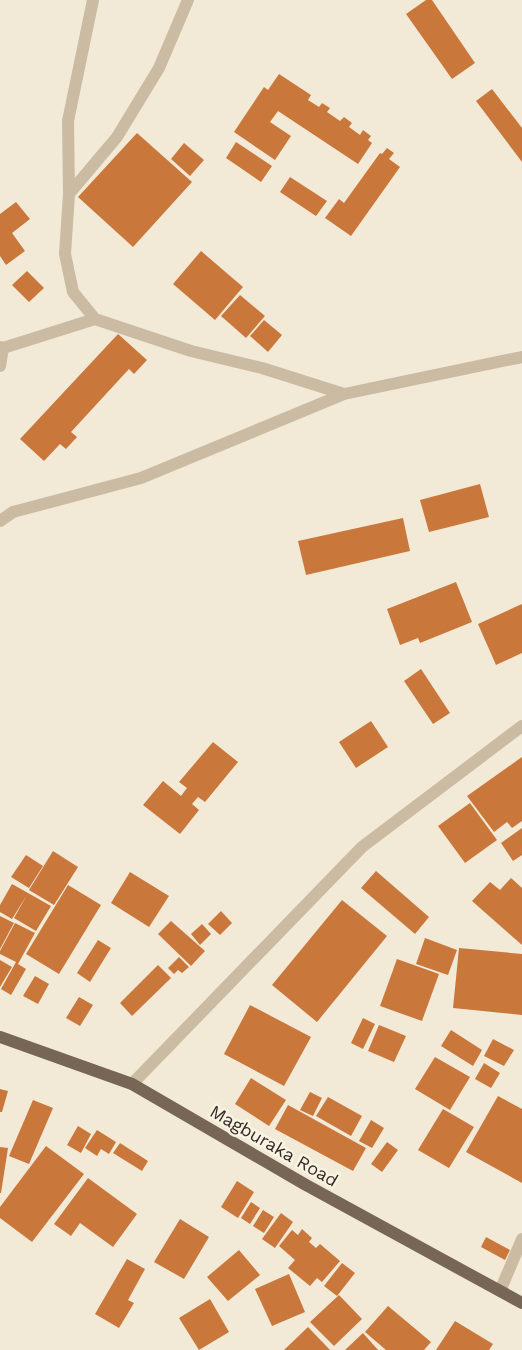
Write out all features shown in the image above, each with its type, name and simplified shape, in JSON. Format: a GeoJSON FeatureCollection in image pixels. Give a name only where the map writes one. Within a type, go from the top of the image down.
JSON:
{"type":"FeatureCollection","features":[{"type":"Feature","properties":{"kind":"main road","name":"Magburaka Road"},"geometry":{"type":"LineString","coordinates":[[0,1037],[132,1084],[306,1185],[522,1303]]}},
{"type":"Feature","properties":{"kind":"street"},"geometry":{"type":"LineString","coordinates":[[93,0],[68,121],[69,194],[64,254],[73,292],[95,319],[191,351],[262,368],[344,394]]}},
{"type":"Feature","properties":{"kind":"street"},"geometry":{"type":"LineString","coordinates":[[69,194],[117,136],[159,68],[188,0]]}},
{"type":"Feature","properties":{"kind":"street"},"geometry":{"type":"LineString","coordinates":[[0,366],[2,348],[95,319]]}},
{"type":"Feature","properties":{"kind":"street"},"geometry":{"type":"LineString","coordinates":[[0,521],[12,512],[141,478],[344,394],[522,357]]}},
{"type":"Feature","properties":{"kind":"street"},"geometry":{"type":"LineString","coordinates":[[132,1084],[362,847],[522,726]]}},
{"type":"Feature","properties":{"kind":"street"},"geometry":{"type":"LineString","coordinates":[[500,1290],[522,1239]]}},
{"type":"Feature","properties":{"kind":"building"},"geometry":{"type":"Polygon","coordinates":[[[426,0],[432,0],[475,63],[452,79],[406,14],[426,0]]]}},
{"type":"Feature","properties":{"kind":"building"},"geometry":{"type":"Polygon","coordinates":[[[279,74],[311,95],[308,100],[319,107],[322,103],[330,108],[327,112],[340,121],[344,117],[352,123],[349,127],[360,135],[363,130],[371,136],[368,140],[372,143],[358,164],[278,111],[270,122],[291,136],[275,160],[234,132],[264,87],[268,90],[279,74]]]}},
{"type":"Feature","properties":{"kind":"building"},"geometry":{"type":"Polygon","coordinates":[[[492,89],[522,128],[522,162],[476,101],[492,89]]]}},
{"type":"Feature","properties":{"kind":"building"},"geometry":{"type":"Polygon","coordinates":[[[137,133],[192,182],[133,247],[78,197],[137,133]]]}},
{"type":"Feature","properties":{"kind":"building"},"geometry":{"type":"Polygon","coordinates":[[[236,142],[272,166],[261,182],[226,158],[236,142]]]}},
{"type":"Feature","properties":{"kind":"building"},"geometry":{"type":"Polygon","coordinates":[[[184,143],[204,160],[190,176],[171,159],[184,143]]]}},
{"type":"Feature","properties":{"kind":"building"},"geometry":{"type":"Polygon","coordinates":[[[387,148],[394,153],[389,159],[400,167],[351,236],[325,218],[339,199],[344,203],[380,153],[382,154],[387,148]]]}},
{"type":"Feature","properties":{"kind":"building"},"geometry":{"type":"Polygon","coordinates":[[[290,177],[327,201],[316,216],[280,192],[290,177]]]}},
{"type":"Feature","properties":{"kind":"building"},"geometry":{"type":"Polygon","coordinates":[[[16,202],[30,219],[12,233],[25,251],[6,265],[0,256],[0,214],[16,202]]]}},
{"type":"Feature","properties":{"kind":"building"},"geometry":{"type":"Polygon","coordinates":[[[201,251],[243,287],[215,320],[173,284],[201,251]]]}},
{"type":"Feature","properties":{"kind":"building"},"geometry":{"type":"Polygon","coordinates":[[[27,271],[44,288],[29,302],[12,285],[27,271]]]}},
{"type":"Feature","properties":{"kind":"building"},"geometry":{"type":"Polygon","coordinates":[[[240,295],[265,316],[246,338],[221,316],[240,295]]]}},
{"type":"Feature","properties":{"kind":"building"},"geometry":{"type":"Polygon","coordinates":[[[264,320],[282,335],[268,352],[250,336],[264,320]]]}},
{"type":"Feature","properties":{"kind":"building"},"geometry":{"type":"Polygon","coordinates":[[[118,334],[147,360],[134,374],[129,369],[71,432],[77,437],[66,449],[60,444],[44,461],[20,439],[118,334]]]}},
{"type":"Feature","properties":{"kind":"building"},"geometry":{"type":"Polygon","coordinates":[[[480,484],[489,517],[429,532],[420,500],[480,484]]]}},
{"type":"Feature","properties":{"kind":"building"},"geometry":{"type":"Polygon","coordinates":[[[403,518],[410,551],[306,575],[298,541],[403,518]]]}},
{"type":"Feature","properties":{"kind":"building"},"geometry":{"type":"Polygon","coordinates":[[[456,582],[472,622],[420,643],[418,638],[400,645],[387,609],[456,582]]]}},
{"type":"Feature","properties":{"kind":"building"},"geometry":{"type":"Polygon","coordinates":[[[522,604],[522,653],[496,665],[478,624],[522,604]]]}},
{"type":"Feature","properties":{"kind":"building"},"geometry":{"type":"Polygon","coordinates":[[[421,669],[450,713],[433,724],[404,681],[421,669]]]}},
{"type":"Feature","properties":{"kind":"building"},"geometry":{"type":"Polygon","coordinates":[[[371,721],[388,747],[356,768],[339,742],[371,721]]]}},
{"type":"Feature","properties":{"kind":"building"},"geometry":{"type":"Polygon","coordinates":[[[213,742],[238,762],[205,802],[198,797],[192,804],[199,810],[180,834],[143,805],[163,781],[181,796],[187,788],[179,782],[213,742]]]}},
{"type":"Feature","properties":{"kind":"building"},"geometry":{"type":"Polygon","coordinates":[[[522,757],[522,821],[512,828],[507,822],[494,832],[467,796],[522,757]]]}},
{"type":"Feature","properties":{"kind":"building"},"geometry":{"type":"Polygon","coordinates":[[[470,803],[497,840],[465,863],[438,826],[470,803]]]}},
{"type":"Feature","properties":{"kind":"building"},"geometry":{"type":"Polygon","coordinates":[[[522,828],[522,855],[513,861],[501,843],[522,828]]]}},
{"type":"Feature","properties":{"kind":"building"},"geometry":{"type":"Polygon","coordinates":[[[53,851],[78,867],[54,905],[29,890],[53,851]]]}},
{"type":"Feature","properties":{"kind":"building"},"geometry":{"type":"Polygon","coordinates":[[[26,855],[43,866],[29,888],[11,877],[26,855]]]}},
{"type":"Feature","properties":{"kind":"building"},"geometry":{"type":"Polygon","coordinates":[[[376,871],[429,917],[415,934],[361,888],[376,871]]]}},
{"type":"Feature","properties":{"kind":"building"},"geometry":{"type":"Polygon","coordinates":[[[130,872],[169,896],[149,927],[111,903],[130,872]]]}},
{"type":"Feature","properties":{"kind":"building"},"geometry":{"type":"Polygon","coordinates":[[[511,878],[522,888],[522,945],[472,901],[490,882],[500,890],[511,878]]]}},
{"type":"Feature","properties":{"kind":"building"},"geometry":{"type":"Polygon","coordinates":[[[12,884],[51,906],[36,931],[14,918],[27,895],[12,919],[0,912],[0,905],[12,884]]]}},
{"type":"Feature","properties":{"kind":"building"},"geometry":{"type":"Polygon","coordinates":[[[68,885],[101,905],[59,974],[26,954],[68,885]]]}},
{"type":"Feature","properties":{"kind":"building"},"geometry":{"type":"Polygon","coordinates":[[[342,900],[387,936],[317,1022],[272,985],[342,900]]]}},
{"type":"Feature","properties":{"kind":"building"},"geometry":{"type":"Polygon","coordinates":[[[221,911],[232,923],[220,935],[208,924],[221,911]]]}},
{"type":"Feature","properties":{"kind":"building"},"geometry":{"type":"Polygon","coordinates":[[[0,916],[14,923],[0,949],[0,916]]]}},
{"type":"Feature","properties":{"kind":"building"},"geometry":{"type":"Polygon","coordinates":[[[171,921],[205,951],[191,966],[158,934],[171,921]]]}},
{"type":"Feature","properties":{"kind":"building"},"geometry":{"type":"Polygon","coordinates":[[[15,923],[35,933],[18,964],[26,969],[11,995],[1,989],[16,962],[0,954],[0,951],[15,923]]]}},
{"type":"Feature","properties":{"kind":"building"},"geometry":{"type":"Polygon","coordinates":[[[202,924],[211,934],[200,945],[191,934],[202,924]]]}},
{"type":"Feature","properties":{"kind":"building"},"geometry":{"type":"Polygon","coordinates":[[[425,938],[457,950],[448,975],[416,964],[425,938]]]}},
{"type":"Feature","properties":{"kind":"building"},"geometry":{"type":"Polygon","coordinates":[[[98,940],[111,948],[90,982],[77,973],[98,940]]]}},
{"type":"Feature","properties":{"kind":"building"},"geometry":{"type":"Polygon","coordinates":[[[459,948],[522,954],[522,1015],[453,1008],[459,948]]]}},
{"type":"Feature","properties":{"kind":"building"},"geometry":{"type":"Polygon","coordinates":[[[179,957],[189,967],[182,973],[178,970],[174,974],[168,968],[179,957]]]}},
{"type":"Feature","properties":{"kind":"building"},"geometry":{"type":"Polygon","coordinates":[[[397,959],[439,974],[422,1021],[380,1006],[397,959]]]}},
{"type":"Feature","properties":{"kind":"building"},"geometry":{"type":"Polygon","coordinates":[[[0,960],[12,967],[0,987],[0,960]]]}},
{"type":"Feature","properties":{"kind":"building"},"geometry":{"type":"Polygon","coordinates":[[[158,965],[171,978],[132,1016],[120,1003],[158,965]]]}},
{"type":"Feature","properties":{"kind":"building"},"geometry":{"type":"Polygon","coordinates":[[[35,976],[49,984],[38,1004],[23,996],[35,976]]]}},
{"type":"Feature","properties":{"kind":"building"},"geometry":{"type":"Polygon","coordinates":[[[79,997],[93,1005],[80,1026],[66,1018],[79,997]]]}},
{"type":"Feature","properties":{"kind":"building"},"geometry":{"type":"Polygon","coordinates":[[[250,1005],[311,1037],[284,1086],[224,1054],[250,1005]]]}},
{"type":"Feature","properties":{"kind":"building"},"geometry":{"type":"Polygon","coordinates":[[[363,1018],[375,1024],[363,1049],[351,1043],[363,1018]]]}},
{"type":"Feature","properties":{"kind":"building"},"geometry":{"type":"Polygon","coordinates":[[[379,1025],[406,1036],[394,1062],[368,1051],[379,1025]]]}},
{"type":"Feature","properties":{"kind":"building"},"geometry":{"type":"Polygon","coordinates":[[[451,1030],[482,1050],[473,1066],[441,1046],[451,1030]]]}},
{"type":"Feature","properties":{"kind":"building"},"geometry":{"type":"Polygon","coordinates":[[[493,1039],[514,1050],[504,1066],[484,1056],[493,1039]]]}},
{"type":"Feature","properties":{"kind":"building"},"geometry":{"type":"Polygon","coordinates":[[[435,1057],[470,1077],[450,1110],[415,1089],[435,1057]]]}},
{"type":"Feature","properties":{"kind":"building"},"geometry":{"type":"Polygon","coordinates":[[[484,1063],[500,1073],[491,1088],[475,1079],[484,1063]]]}},
{"type":"Feature","properties":{"kind":"building"},"geometry":{"type":"Polygon","coordinates":[[[251,1078],[286,1100],[269,1126],[235,1104],[251,1078]]]}},
{"type":"Feature","properties":{"kind":"building"},"geometry":{"type":"Polygon","coordinates":[[[0,1089],[8,1091],[2,1112],[0,1112],[0,1089]]]}},
{"type":"Feature","properties":{"kind":"building"},"geometry":{"type":"Polygon","coordinates":[[[310,1092],[322,1098],[313,1116],[300,1110],[310,1092]]]}},
{"type":"Feature","properties":{"kind":"building"},"geometry":{"type":"Polygon","coordinates":[[[498,1096],[522,1109],[522,1183],[466,1152],[498,1096]]]}},
{"type":"Feature","properties":{"kind":"building"},"geometry":{"type":"Polygon","coordinates":[[[328,1097],[362,1116],[351,1136],[316,1116],[328,1097]]]}},
{"type":"Feature","properties":{"kind":"building"},"geometry":{"type":"Polygon","coordinates":[[[33,1100],[53,1108],[29,1164],[9,1156],[33,1100]]]}},
{"type":"Feature","properties":{"kind":"building"},"geometry":{"type":"Polygon","coordinates":[[[288,1105],[366,1148],[353,1171],[275,1129],[288,1105]]]}},
{"type":"Feature","properties":{"kind":"building"},"geometry":{"type":"Polygon","coordinates":[[[443,1109],[474,1127],[449,1168],[418,1150],[443,1109]]]}},
{"type":"Feature","properties":{"kind":"building"},"geometry":{"type":"Polygon","coordinates":[[[371,1120],[384,1128],[372,1148],[359,1141],[371,1120]]]}},
{"type":"Feature","properties":{"kind":"building"},"geometry":{"type":"Polygon","coordinates":[[[78,1126],[91,1134],[81,1153],[67,1145],[78,1126]]]}},
{"type":"Feature","properties":{"kind":"building"},"geometry":{"type":"Polygon","coordinates":[[[97,1130],[116,1142],[109,1154],[101,1149],[97,1156],[85,1148],[97,1130]]]}},
{"type":"Feature","properties":{"kind":"building"},"geometry":{"type":"Polygon","coordinates":[[[387,1142],[398,1150],[382,1172],[371,1164],[387,1142]]]}},
{"type":"Feature","properties":{"kind":"building"},"geometry":{"type":"Polygon","coordinates":[[[120,1143],[148,1161],[142,1171],[113,1153],[120,1143]]]}},
{"type":"Feature","properties":{"kind":"building"},"geometry":{"type":"Polygon","coordinates":[[[46,1146],[84,1174],[32,1242],[0,1218],[0,1207],[46,1146]]]}},
{"type":"Feature","properties":{"kind":"building"},"geometry":{"type":"Polygon","coordinates":[[[0,1147],[8,1148],[1,1193],[0,1193],[0,1147]]]}},
{"type":"Feature","properties":{"kind":"building"},"geometry":{"type":"Polygon","coordinates":[[[88,1178],[137,1214],[113,1247],[80,1223],[71,1236],[54,1224],[88,1178]]]}},
{"type":"Feature","properties":{"kind":"building"},"geometry":{"type":"Polygon","coordinates":[[[237,1181],[254,1192],[238,1218],[221,1207],[237,1181]]]}},
{"type":"Feature","properties":{"kind":"building"},"geometry":{"type":"Polygon","coordinates":[[[251,1202],[260,1208],[250,1224],[241,1218],[251,1202]]]}},
{"type":"Feature","properties":{"kind":"building"},"geometry":{"type":"Polygon","coordinates":[[[263,1210],[274,1217],[264,1233],[253,1226],[263,1210]]]}},
{"type":"Feature","properties":{"kind":"building"},"geometry":{"type":"Polygon","coordinates":[[[281,1213],[293,1222],[275,1248],[262,1239],[281,1213]]]}},
{"type":"Feature","properties":{"kind":"building"},"geometry":{"type":"Polygon","coordinates":[[[180,1219],[209,1237],[184,1279],[154,1262],[180,1219]]]}},
{"type":"Feature","properties":{"kind":"building"},"geometry":{"type":"Polygon","coordinates":[[[302,1229],[312,1238],[309,1242],[316,1248],[320,1244],[340,1261],[322,1282],[317,1278],[310,1286],[288,1268],[295,1260],[279,1246],[292,1230],[298,1235],[302,1229]]]}},
{"type":"Feature","properties":{"kind":"building"},"geometry":{"type":"Polygon","coordinates":[[[486,1237],[510,1250],[505,1260],[481,1247],[486,1237]]]}},
{"type":"Feature","properties":{"kind":"building"},"geometry":{"type":"Polygon","coordinates":[[[239,1250],[260,1275],[228,1301],[207,1277],[239,1250]]]}},
{"type":"Feature","properties":{"kind":"building"},"geometry":{"type":"Polygon","coordinates":[[[127,1259],[145,1269],[128,1300],[134,1303],[119,1328],[95,1314],[127,1259]]]}},
{"type":"Feature","properties":{"kind":"building"},"geometry":{"type":"Polygon","coordinates":[[[342,1263],[355,1273],[337,1296],[324,1286],[342,1263]]]}},
{"type":"Feature","properties":{"kind":"building"},"geometry":{"type":"Polygon","coordinates":[[[289,1274],[305,1312],[272,1326],[255,1289],[289,1274]]]}},
{"type":"Feature","properties":{"kind":"building"},"geometry":{"type":"Polygon","coordinates":[[[339,1295],[362,1319],[334,1346],[310,1322],[339,1295]]]}},
{"type":"Feature","properties":{"kind":"building"},"geometry":{"type":"Polygon","coordinates":[[[210,1299],[229,1332],[199,1350],[179,1318],[210,1299]]]}},
{"type":"Feature","properties":{"kind":"building"},"geometry":{"type":"Polygon","coordinates":[[[388,1306],[431,1342],[424,1350],[386,1350],[365,1332],[388,1306]]]}},
{"type":"Feature","properties":{"kind":"building"},"geometry":{"type":"Polygon","coordinates":[[[455,1321],[493,1344],[489,1350],[436,1350],[455,1321]]]}},
{"type":"Feature","properties":{"kind":"building"},"geometry":{"type":"Polygon","coordinates":[[[308,1327],[330,1350],[284,1350],[308,1327]]]}},
{"type":"Feature","properties":{"kind":"building"},"geometry":{"type":"Polygon","coordinates":[[[363,1333],[378,1350],[345,1350],[363,1333]]]}}]}
